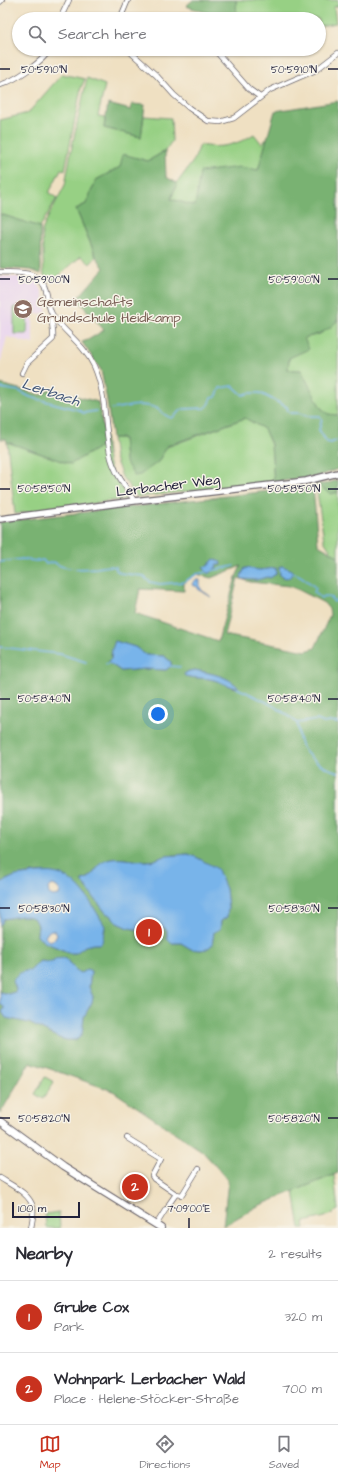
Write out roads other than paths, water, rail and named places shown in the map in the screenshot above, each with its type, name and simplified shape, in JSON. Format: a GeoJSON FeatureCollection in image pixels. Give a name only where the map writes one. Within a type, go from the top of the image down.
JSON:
{"type":"FeatureCollection","features":[{"type":"Feature","properties":{"kind":"main road"},"geometry":{"type":"LineString","coordinates":[[0,1121],[63,1167],[159,1226]]}},
{"type":"Feature","properties":{"kind":"street"},"geometry":{"type":"LineString","coordinates":[[63,12],[69,0]]}},
{"type":"Feature","properties":{"kind":"street"},"geometry":{"type":"LineString","coordinates":[[123,12],[128,0]]}},
{"type":"Feature","properties":{"kind":"street"},"geometry":{"type":"LineString","coordinates":[[135,56],[156,75],[174,96],[189,108],[208,121],[220,122],[234,118],[270,90],[316,70],[338,53]]}},
{"type":"Feature","properties":{"kind":"street"},"geometry":{"type":"LineString","coordinates":[[0,85],[14,79],[44,56]]}},
{"type":"Feature","properties":{"kind":"street"},"geometry":{"type":"LineString","coordinates":[[220,56],[249,89],[260,97]]}},
{"type":"Feature","properties":{"kind":"street"},"geometry":{"type":"LineString","coordinates":[[0,272],[29,274],[38,277],[42,281],[45,289],[52,315],[80,344],[94,366],[102,389],[110,457],[119,479],[134,501]]}},
{"type":"Feature","properties":{"kind":"street"},"geometry":{"type":"LineString","coordinates":[[22,373],[27,363],[34,358],[52,339],[52,315]]}},
{"type":"Feature","properties":{"kind":"street","name":"Lerbacher Weg"},"geometry":{"type":"LineString","coordinates":[[0,519],[134,501],[306,481],[338,473]]}},
{"type":"Feature","properties":{"kind":"street"},"geometry":{"type":"LineString","coordinates":[[127,1138],[161,1159],[152,1176],[176,1194],[182,1195],[198,1169]]}},
{"type":"Feature","properties":{"kind":"street"},"geometry":{"type":"LineString","coordinates":[[0,1178],[25,1195],[31,1201],[33,1210],[31,1228]]}},
{"type":"Feature","properties":{"kind":"street"},"geometry":{"type":"LineString","coordinates":[[169,1204],[176,1194]]}},
{"type":"Feature","properties":{"kind":"street"},"geometry":{"type":"LineString","coordinates":[[159,1226],[166,1209]]}},
{"type":"Feature","properties":{"kind":"water"},"geometry":{"type":"Polygon","coordinates":[[[214,559],[220,561],[221,565],[216,565],[217,568],[208,574],[203,567],[208,566],[214,559]]]}},
{"type":"Feature","properties":{"kind":"water"},"geometry":{"type":"Polygon","coordinates":[[[282,566],[292,571],[291,576],[286,578],[280,575],[279,567],[282,566]]]}},
{"type":"Feature","properties":{"kind":"water"},"geometry":{"type":"Polygon","coordinates":[[[245,568],[260,570],[276,568],[276,574],[270,578],[268,577],[256,580],[242,579],[241,576],[245,568]]]}},
{"type":"Feature","properties":{"kind":"water"},"geometry":{"type":"Polygon","coordinates":[[[196,580],[200,580],[200,587],[202,591],[211,597],[198,589],[198,587],[192,585],[196,580]]]}},
{"type":"Feature","properties":{"kind":"water"},"geometry":{"type":"Polygon","coordinates":[[[115,641],[135,647],[146,655],[164,656],[171,662],[171,666],[166,670],[145,669],[121,671],[108,661],[111,659],[115,641]]]}},
{"type":"Feature","properties":{"kind":"water"},"geometry":{"type":"Polygon","coordinates":[[[195,670],[213,674],[229,680],[239,688],[210,679],[185,676],[184,674],[195,670]]]}},
{"type":"Feature","properties":{"kind":"water"},"geometry":{"type":"Polygon","coordinates":[[[188,854],[216,868],[226,889],[228,908],[227,917],[221,921],[220,929],[214,932],[212,945],[207,949],[191,949],[181,943],[171,943],[167,939],[167,930],[164,928],[149,931],[128,928],[117,923],[112,916],[106,913],[82,882],[82,880],[90,877],[100,865],[108,860],[118,859],[151,861],[166,856],[188,854]]]}},
{"type":"Feature","properties":{"kind":"water"},"geometry":{"type":"Polygon","coordinates":[[[37,873],[53,873],[62,875],[78,886],[105,926],[102,942],[99,944],[85,946],[76,953],[70,953],[44,942],[37,936],[38,926],[36,921],[28,916],[3,919],[0,925],[0,883],[15,876],[37,873]],[[53,885],[48,888],[49,894],[53,896],[59,895],[60,891],[53,885]],[[51,930],[45,937],[49,941],[55,939],[57,935],[55,931],[51,930]]]}},
{"type":"Feature","properties":{"kind":"water"},"geometry":{"type":"Polygon","coordinates":[[[64,958],[81,973],[87,969],[91,971],[89,987],[93,997],[84,1017],[82,1034],[79,1038],[75,1040],[67,1040],[59,1038],[29,1023],[6,1018],[2,1012],[4,1007],[0,1004],[0,992],[8,994],[15,992],[16,989],[13,981],[16,976],[23,972],[30,971],[40,961],[53,962],[55,959],[64,958]]]}},
{"type":"Feature","properties":{"kind":"waterway","name":"Lerbach"},"geometry":{"type":"LineString","coordinates":[[112,409],[145,405],[156,408],[172,418],[183,409],[205,408],[211,398],[216,397],[220,388],[233,386],[243,395],[249,393],[260,393],[287,407],[290,413],[299,413],[307,416],[319,416],[322,419],[319,430],[327,442],[330,443],[338,440]]}},
{"type":"Feature","properties":{"kind":"waterway","name":"Lerbach"},"geometry":{"type":"LineString","coordinates":[[0,388],[19,391],[30,397],[79,410],[83,413],[96,411]]}},
{"type":"Feature","properties":{"kind":"waterway"},"geometry":{"type":"LineString","coordinates":[[0,562],[22,559],[36,561],[43,560],[46,564],[54,562],[58,565],[74,568],[113,566],[116,567],[116,570],[120,573],[143,576],[150,582],[160,584],[184,582],[197,574],[206,572]]}},
{"type":"Feature","properties":{"kind":"waterway"},"geometry":{"type":"LineString","coordinates":[[210,571],[234,566]]}},
{"type":"Feature","properties":{"kind":"waterway"},"geometry":{"type":"LineString","coordinates":[[291,573],[301,576],[316,588],[314,592],[321,598],[324,596],[331,598],[334,602],[338,598]]}},
{"type":"Feature","properties":{"kind":"waterway"},"geometry":{"type":"LineString","coordinates":[[0,647],[60,654],[86,662]]}},
{"type":"Feature","properties":{"kind":"waterway"},"geometry":{"type":"LineString","coordinates":[[106,664],[110,663]]}},
{"type":"Feature","properties":{"kind":"waterway"},"geometry":{"type":"LineString","coordinates":[[170,666],[180,667]]}},
{"type":"Feature","properties":{"kind":"waterway"},"geometry":{"type":"LineString","coordinates":[[237,688],[261,699],[297,723],[317,720],[324,723],[338,723]]}},
{"type":"Feature","properties":{"kind":"waterway"},"geometry":{"type":"LineString","coordinates":[[297,723],[300,742],[306,752],[321,765],[338,772]]}},
{"type":"Feature","properties":{"kind":"place","name":"Gemeinschafts Grundschule Heidkamp"},"geometry":{"type":"Point","coordinates":[23,309]}},
{"type":"Feature","properties":{"kind":"place","name":"Grube Cox"},"geometry":{"type":"Point","coordinates":[149,932]}},
{"type":"Feature","properties":{"kind":"place","name":"Wohnpark Lerbacher Wald"},"geometry":{"type":"Point","coordinates":[135,1187]}}]}
